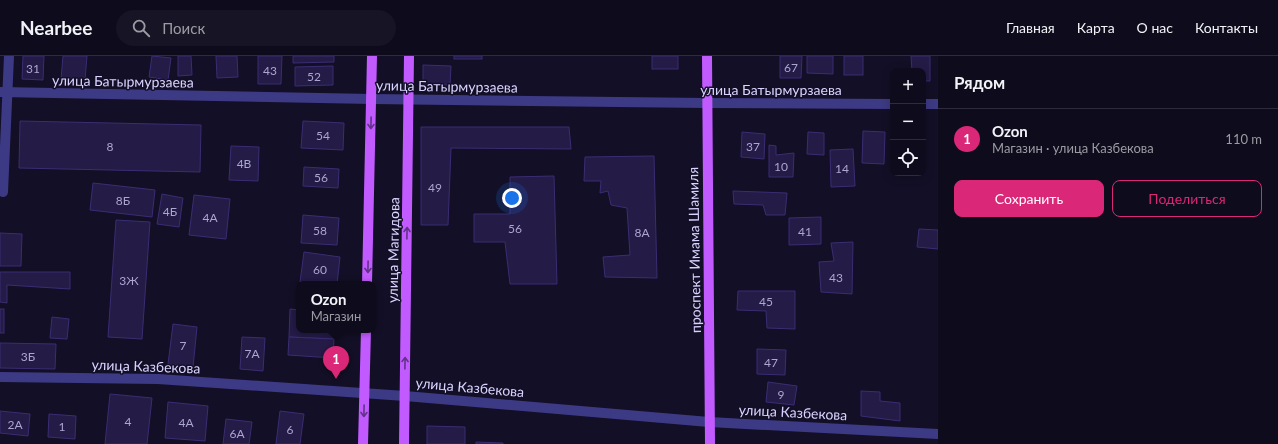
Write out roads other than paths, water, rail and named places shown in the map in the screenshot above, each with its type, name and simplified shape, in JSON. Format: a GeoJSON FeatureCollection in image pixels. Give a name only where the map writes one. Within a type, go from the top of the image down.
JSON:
{"type":"FeatureCollection","features":[{"type":"Feature","properties":{"kind":"main road","name":"улица Магидова"},"geometry":{"type":"LineString","coordinates":[[367,281],[372,56]]}},
{"type":"Feature","properties":{"kind":"main road","name":"улица Магидова"},"geometry":{"type":"LineString","coordinates":[[404,444],[409,56]]}},
{"type":"Feature","properties":{"kind":"main road","name":"проспект Имама Шамиля"},"geometry":{"type":"LineString","coordinates":[[707,56],[706,103],[710,444]]}},
{"type":"Feature","properties":{"kind":"main road"},"geometry":{"type":"LineString","coordinates":[[363,444],[366,333]]}},
{"type":"Feature","properties":{"kind":"street"},"geometry":{"type":"LineString","coordinates":[[3,192],[3,92],[9,56]]}},
{"type":"Feature","properties":{"kind":"street","name":"улица Батырмурзаева"},"geometry":{"type":"LineString","coordinates":[[3,92],[372,99],[890,104]]}},
{"type":"Feature","properties":{"kind":"street"},"geometry":{"type":"LineString","coordinates":[[926,104],[938,104]]}},
{"type":"Feature","properties":{"kind":"street","name":"улица Казбекова"},"geometry":{"type":"LineString","coordinates":[[0,377],[158,379],[405,396],[709,422],[938,434]]}},
{"type":"Feature","properties":{"kind":"place","name":"Ozon"},"geometry":{"type":"Point","coordinates":[336,379]}}]}
